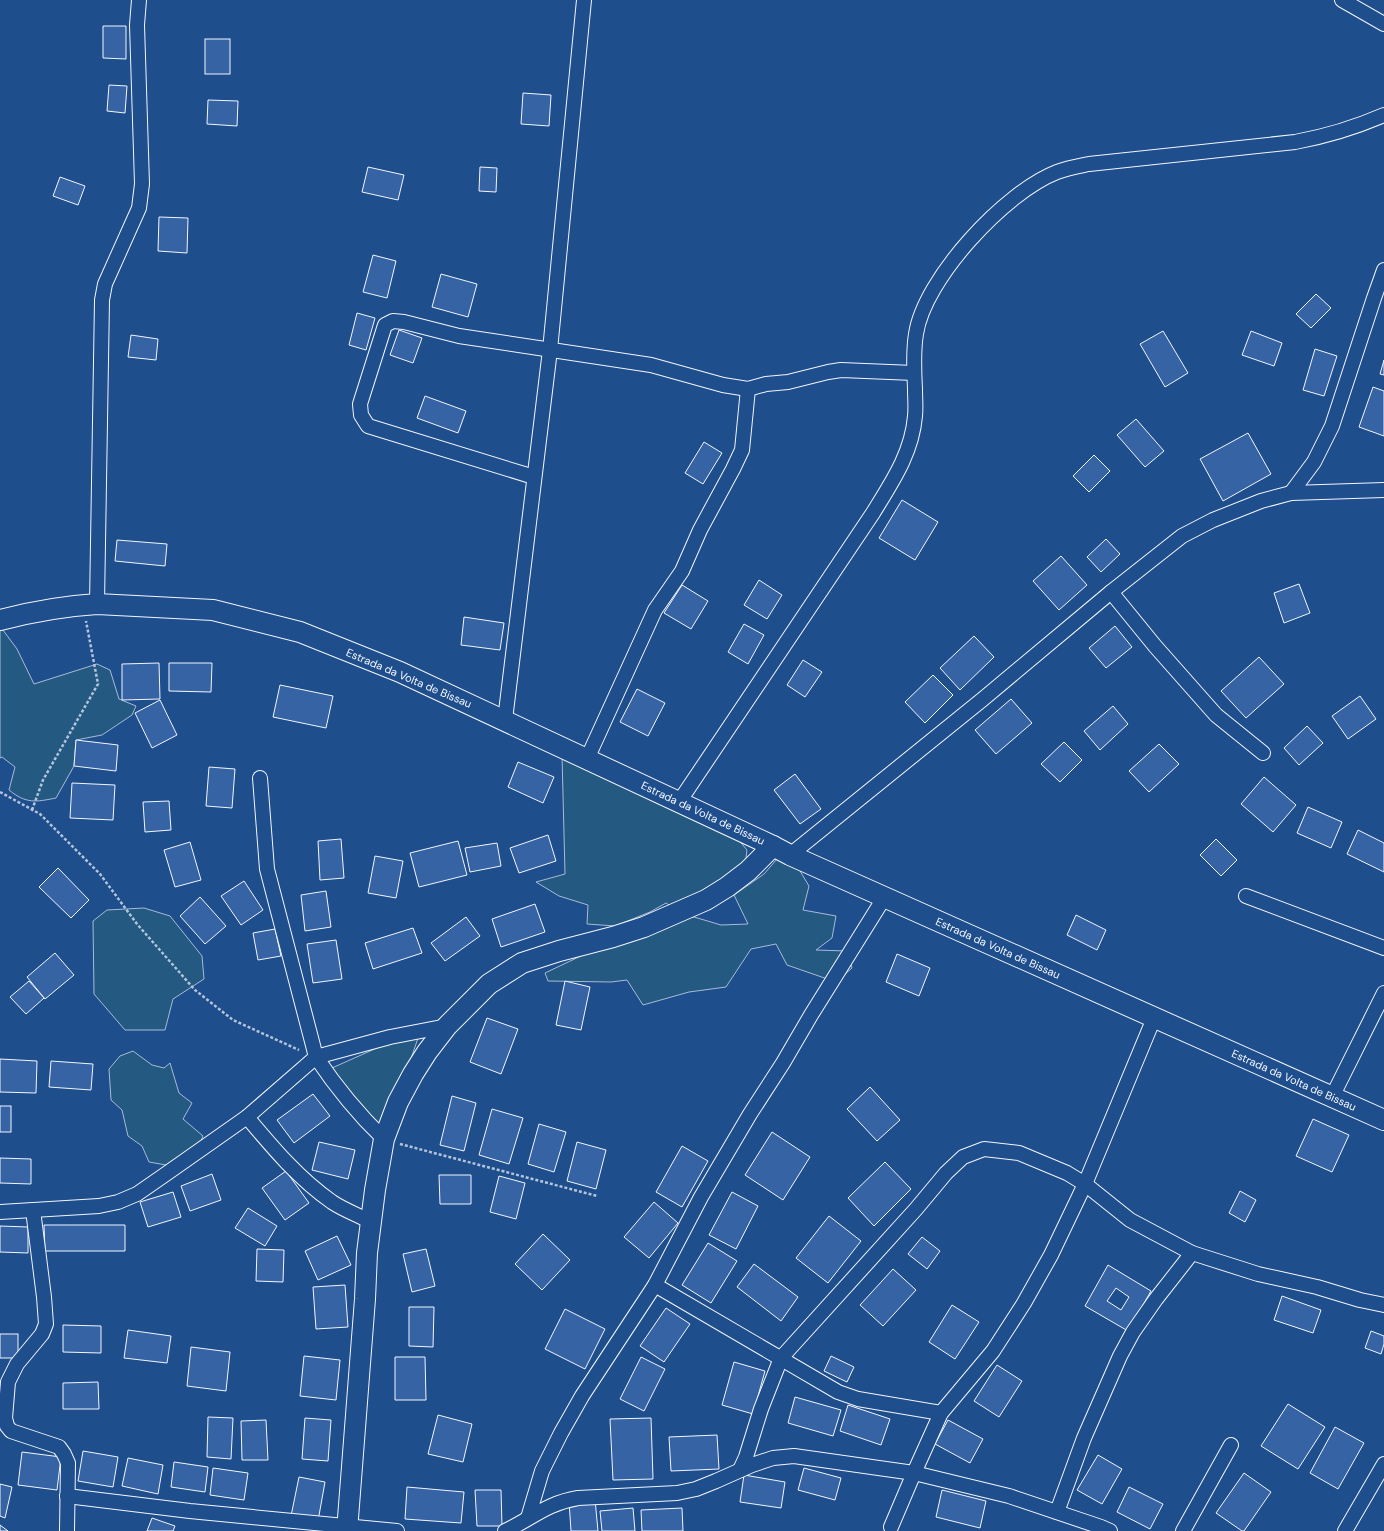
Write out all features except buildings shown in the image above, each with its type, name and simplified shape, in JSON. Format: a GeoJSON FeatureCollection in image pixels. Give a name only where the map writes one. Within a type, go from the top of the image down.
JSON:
{"type":"FeatureCollection","features":[{"type":"Feature","properties":{"kind":"main road","name":"Estrada da Volta de Bissau"},"geometry":{"type":"LineString","coordinates":[[0,620],[20,615],[90,604],[213,610],[300,632],[400,672],[884,898],[1384,1120]]}},
{"type":"Feature","properties":{"kind":"main road"},"geometry":{"type":"LineString","coordinates":[[348,1528],[365,1299],[366,1253],[384,1139],[398,1102],[427,1052],[447,1026],[489,984],[522,963],[631,931],[677,913],[727,887],[748,871],[782,851]]}},
{"type":"Feature","properties":{"kind":"street"},"geometry":{"type":"LineString","coordinates":[[90,604],[102,300],[105,284],[139,208],[142,184],[137,26],[139,0]]}},
{"type":"Feature","properties":{"kind":"street"},"geometry":{"type":"LineString","coordinates":[[505,720],[550,350],[584,0]]}},
{"type":"Feature","properties":{"kind":"street"},"geometry":{"type":"LineString","coordinates":[[1342,0],[1384,24]]}},
{"type":"Feature","properties":{"kind":"street"},"geometry":{"type":"LineString","coordinates":[[679,802],[873,513],[897,473],[908,450],[913,429],[915,415],[914,374],[916,335],[920,318],[947,269],[966,244],[999,210],[1026,188],[1057,171],[1089,164],[1310,140],[1348,130],[1384,115]]}},
{"type":"Feature","properties":{"kind":"street"},"geometry":{"type":"LineString","coordinates":[[1291,492],[1314,462],[1332,426],[1384,270]]}},
{"type":"Feature","properties":{"kind":"street"},"geometry":{"type":"LineString","coordinates":[[534,477],[368,426],[361,415],[360,404],[385,325],[393,321],[404,322],[459,336],[651,365],[748,389],[766,384],[788,382],[841,370],[914,374]]}},
{"type":"Feature","properties":{"kind":"street"},"geometry":{"type":"LineString","coordinates":[[588,759],[656,610],[682,570],[700,530],[742,450],[748,389]]}},
{"type":"Feature","properties":{"kind":"street"},"geometry":{"type":"LineString","coordinates":[[782,851],[983,700],[1111,592],[1182,536],[1212,520],[1261,501],[1291,492],[1384,490]]}},
{"type":"Feature","properties":{"kind":"street"},"geometry":{"type":"LineString","coordinates":[[1111,592],[1155,646],[1216,714],[1263,752]]}},
{"type":"Feature","properties":{"kind":"street"},"geometry":{"type":"LineString","coordinates":[[260,778],[266,869],[316,1057],[349,1103],[366,1123],[384,1139]]}},
{"type":"Feature","properties":{"kind":"street"},"geometry":{"type":"LineString","coordinates":[[1246,896],[1384,948]]}},
{"type":"Feature","properties":{"kind":"street"},"geometry":{"type":"LineString","coordinates":[[528,1518],[542,1471],[582,1396],[655,1285],[701,1197],[750,1114],[884,898]]}},
{"type":"Feature","properties":{"kind":"street"},"geometry":{"type":"LineString","coordinates":[[1332,1096],[1384,993]]}},
{"type":"Feature","properties":{"kind":"street"},"geometry":{"type":"LineString","coordinates":[[891,1527],[941,1413],[992,1351],[1024,1303],[1051,1255],[1085,1184],[1154,1018]]}},
{"type":"Feature","properties":{"kind":"street"},"geometry":{"type":"LineString","coordinates":[[0,1212],[99,1206],[118,1202],[137,1194],[247,1117],[316,1057],[390,1037],[447,1026]]}},
{"type":"Feature","properties":{"kind":"street"},"geometry":{"type":"LineString","coordinates":[[247,1117],[287,1164],[308,1184],[334,1203],[371,1222]]}},
{"type":"Feature","properties":{"kind":"street"},"geometry":{"type":"LineString","coordinates":[[740,1470],[746,1457],[760,1409],[781,1358],[911,1215],[946,1173],[963,1157],[984,1149],[1019,1154],[1067,1173],[1085,1184],[1130,1220],[1192,1253],[1258,1274],[1317,1287],[1384,1306]]}},
{"type":"Feature","properties":{"kind":"street"},"geometry":{"type":"LineString","coordinates":[[33,1210],[46,1324],[42,1334],[12,1372],[8,1382],[6,1418],[7,1426],[11,1431],[59,1447],[64,1454],[68,1464],[67,1531]]}},
{"type":"Feature","properties":{"kind":"street"},"geometry":{"type":"LineString","coordinates":[[1057,1512],[1084,1438],[1120,1356],[1133,1332],[1156,1299],[1192,1253]]}},
{"type":"Feature","properties":{"kind":"street"},"geometry":{"type":"LineString","coordinates":[[655,1285],[838,1392],[858,1399],[941,1413]]}},
{"type":"Feature","properties":{"kind":"street"},"geometry":{"type":"LineString","coordinates":[[1183,1531],[1231,1445]]}},
{"type":"Feature","properties":{"kind":"street"},"geometry":{"type":"LineString","coordinates":[[505,1531],[547,1507],[563,1500],[677,1493],[696,1489],[752,1465],[773,1458],[794,1456],[914,1473],[1009,1496],[1101,1526],[1110,1531]]}},
{"type":"Feature","properties":{"kind":"street"},"geometry":{"type":"LineString","coordinates":[[1345,1531],[1384,1464]]}},
{"type":"Feature","properties":{"kind":"street"},"geometry":{"type":"LineString","coordinates":[[67,1496],[348,1528],[398,1531]]}},
{"type":"Feature","properties":{"kind":"path"},"geometry":{"type":"LineString","coordinates":[[32,810],[43,780],[98,684],[90,604]]}},
{"type":"Feature","properties":{"kind":"path"},"geometry":{"type":"LineString","coordinates":[[0,792],[40,814],[100,874],[137,924],[194,990],[233,1020],[316,1057]]}},
{"type":"Feature","properties":{"kind":"path"},"geometry":{"type":"LineString","coordinates":[[384,1139],[597,1196]]}},
{"type":"Feature","properties":{"kind":"shaded area"},"geometry":{"type":"Polygon","coordinates":[[[0,626],[17,649],[34,684],[97,664],[110,670],[119,699],[136,706],[132,715],[102,735],[76,740],[74,766],[56,798],[31,801],[15,795],[9,790],[15,767],[2,757],[0,758],[0,626]]]}},
{"type":"Feature","properties":{"kind":"shaded area"},"geometry":{"type":"Polygon","coordinates":[[[562,755],[737,838],[747,850],[745,865],[690,902],[669,905],[666,903],[650,912],[615,926],[587,924],[588,905],[559,896],[536,882],[565,874],[562,755]]]}},
{"type":"Feature","properties":{"kind":"shaded area"},"geometry":{"type":"Polygon","coordinates":[[[777,859],[802,863],[800,871],[809,886],[803,910],[836,916],[832,938],[816,950],[847,951],[852,968],[836,982],[787,965],[776,944],[751,949],[726,987],[689,992],[643,1005],[627,980],[611,982],[548,981],[545,973],[585,954],[680,917],[694,917],[721,925],[748,924],[734,895],[764,874],[777,859]]]}},
{"type":"Feature","properties":{"kind":"shaded area"},"geometry":{"type":"Polygon","coordinates":[[[144,908],[170,916],[202,956],[204,979],[173,999],[165,1030],[125,1030],[94,994],[93,921],[107,910],[144,908]]]}},
{"type":"Feature","properties":{"kind":"shaded area"},"geometry":{"type":"Polygon","coordinates":[[[419,1035],[386,1133],[323,1072],[397,1039],[419,1035]]]}},
{"type":"Feature","properties":{"kind":"shaded area"},"geometry":{"type":"Polygon","coordinates":[[[133,1051],[152,1065],[164,1068],[170,1063],[179,1093],[192,1103],[183,1119],[203,1136],[200,1143],[166,1165],[149,1162],[142,1146],[128,1136],[122,1110],[111,1100],[109,1069],[120,1056],[133,1051]]]}}]}
